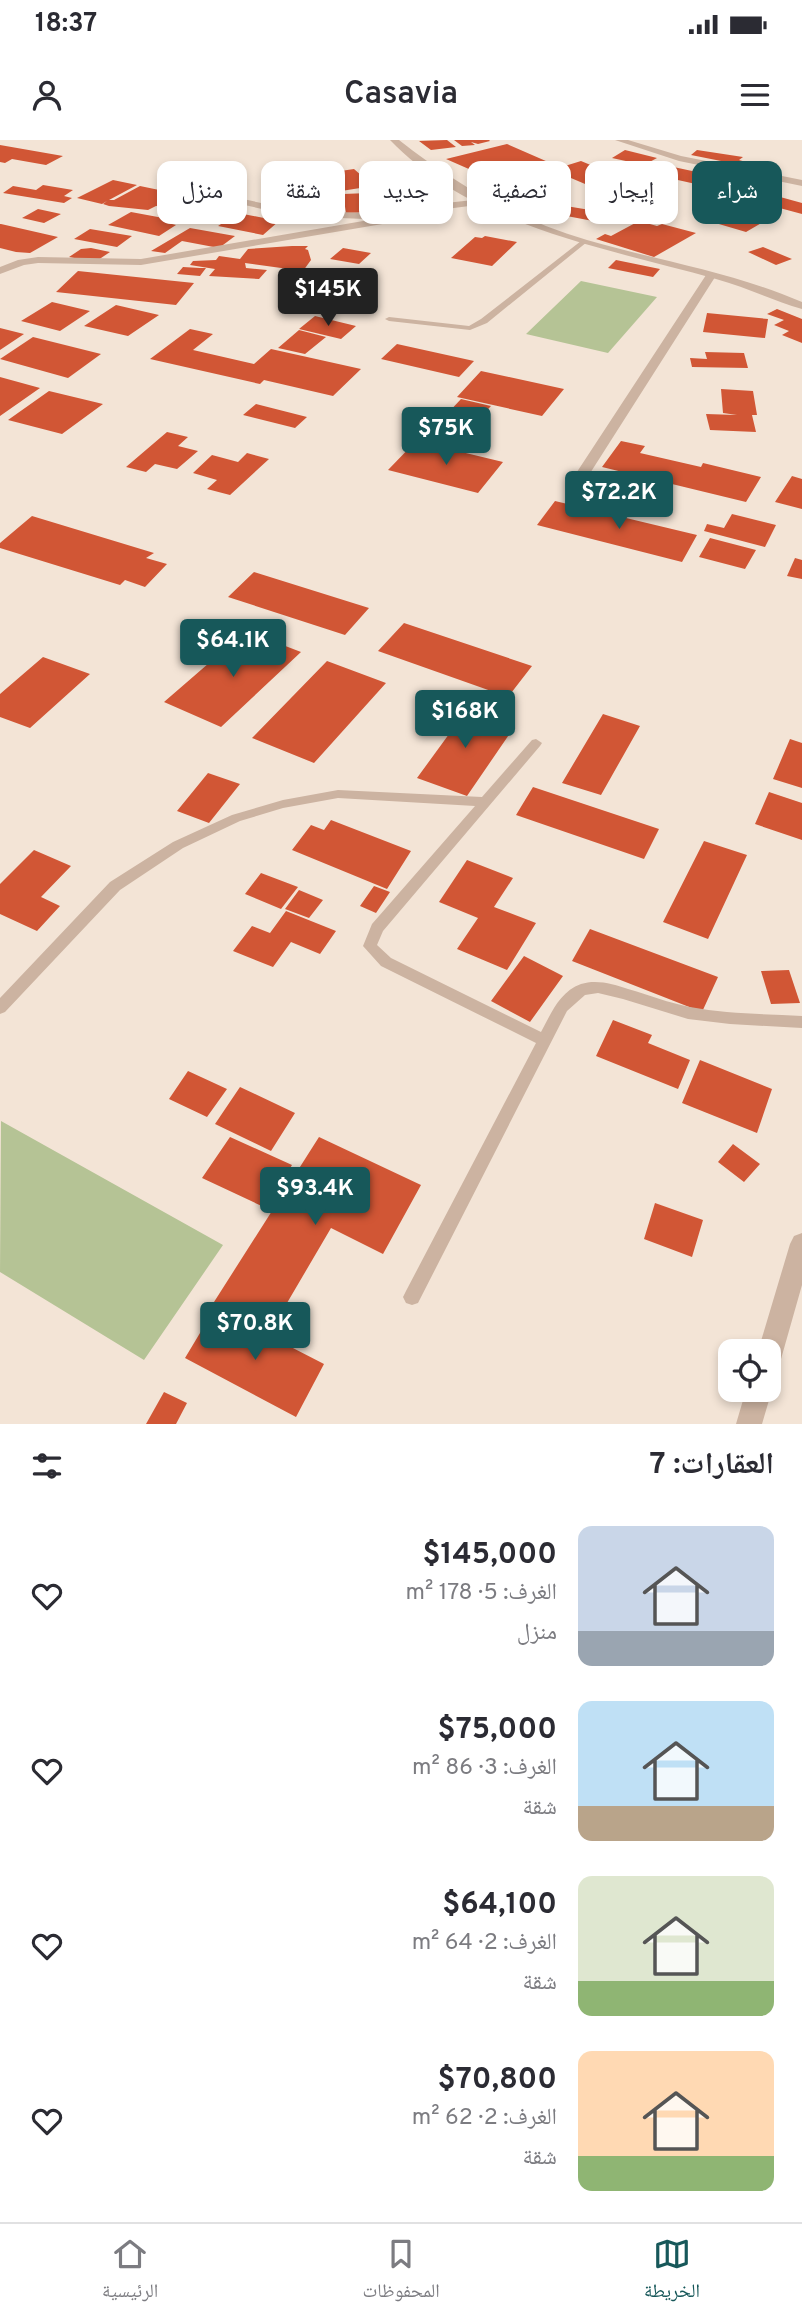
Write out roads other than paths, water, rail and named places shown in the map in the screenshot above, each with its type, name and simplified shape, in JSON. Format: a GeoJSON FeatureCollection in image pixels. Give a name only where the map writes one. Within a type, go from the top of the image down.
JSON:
{"type":"FeatureCollection","features":[{"type":"Feature","properties":{"kind":"street"},"geometry":{"type":"LineString","coordinates":[[394,140],[441,178],[467,193]]}},
{"type":"Feature","properties":{"kind":"street"},"geometry":{"type":"LineString","coordinates":[[619,140],[680,158],[802,183]]}},
{"type":"Feature","properties":{"kind":"street"},"geometry":{"type":"LineString","coordinates":[[247,203],[294,213],[359,216]]}},
{"type":"Feature","properties":{"kind":"street"},"geometry":{"type":"LineString","coordinates":[[0,271],[22,262],[38,260],[141,262],[362,224]]}},
{"type":"Feature","properties":{"kind":"street"},"geometry":{"type":"LineString","coordinates":[[536,224],[583,242],[738,281],[802,306]]}},
{"type":"Feature","properties":{"kind":"street"},"geometry":{"type":"LineString","coordinates":[[580,478],[712,274]]}},
{"type":"Feature","properties":{"kind":"street"},"geometry":{"type":"LineString","coordinates":[[774,1339],[802,1244]]}},
{"type":"Feature","properties":{"kind":"street"},"geometry":{"type":"LineString","coordinates":[[749,1424],[755,1402]]}},
{"type":"Feature","properties":{"kind":"lane"},"geometry":{"type":"LineString","coordinates":[[388,319],[470,328],[484,321],[583,242]]}},
{"type":"Feature","properties":{"kind":"lane"},"geometry":{"type":"LineString","coordinates":[[536,743],[377,928],[370,946],[386,962],[545,1041]]}},
{"type":"Feature","properties":{"kind":"lane"},"geometry":{"type":"LineString","coordinates":[[0,1008],[115,886],[178,845],[236,818],[283,804],[338,794],[485,802]]}},
{"type":"Feature","properties":{"kind":"lane"},"geometry":{"type":"LineString","coordinates":[[412,1297],[562,1007],[573,995],[587,988],[603,989],[709,1016],[802,1022]]}}]}
